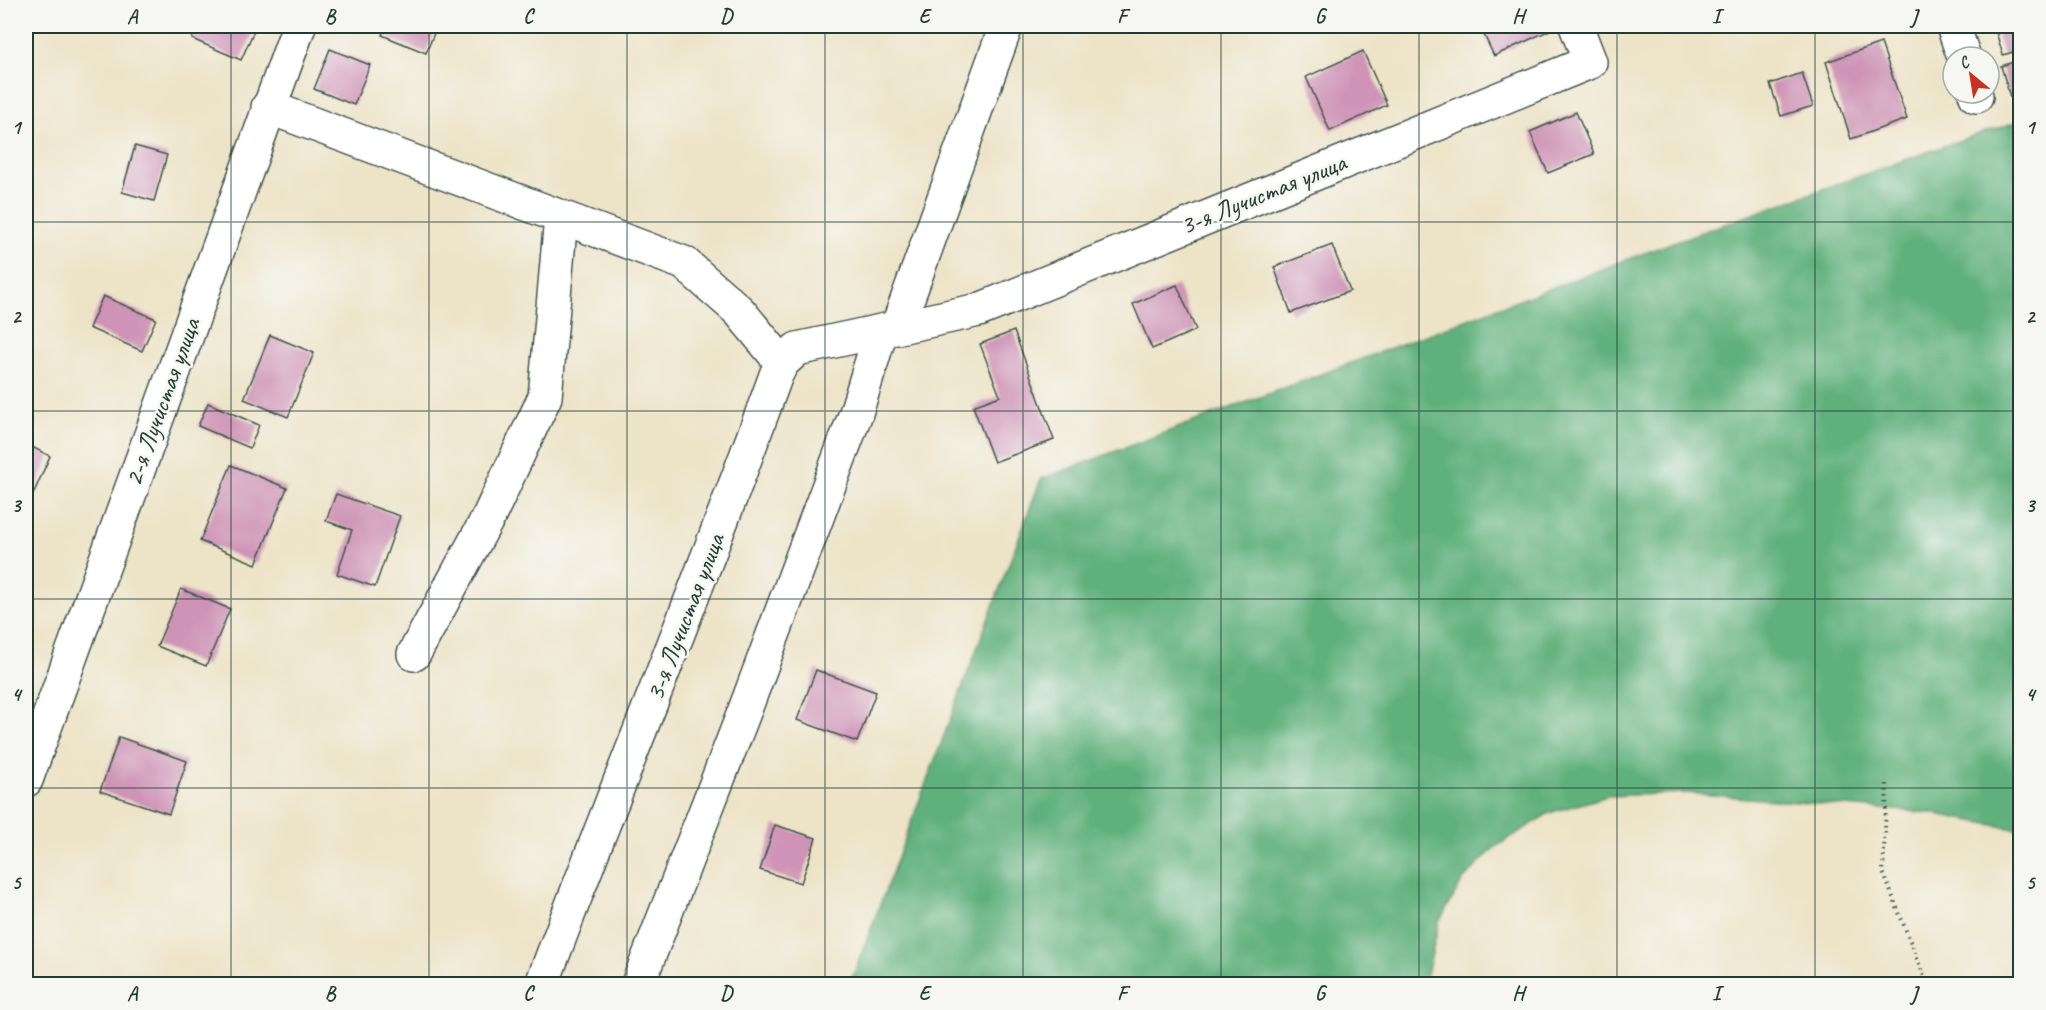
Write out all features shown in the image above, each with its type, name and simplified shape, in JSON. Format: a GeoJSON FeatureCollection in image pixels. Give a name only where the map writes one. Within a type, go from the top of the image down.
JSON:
{"type":"FeatureCollection","features":[{"type":"Feature","properties":{"kind":"street","name":"2-я Лучистая улица"},"geometry":{"type":"LineString","coordinates":[[26,780],[299,26]]}},
{"type":"Feature","properties":{"kind":"street"},"geometry":{"type":"LineString","coordinates":[[638,984],[1006,26]]}},
{"type":"Feature","properties":{"kind":"street","name":"3-я Лучистая улица"},"geometry":{"type":"LineString","coordinates":[[542,984],[782,363],[797,349],[979,310],[1590,62],[1576,26]]}},
{"type":"Feature","properties":{"kind":"street"},"geometry":{"type":"LineString","coordinates":[[1953,26],[1960,45]]}},
{"type":"Feature","properties":{"kind":"street"},"geometry":{"type":"LineString","coordinates":[[268,107],[684,263],[739,311],[782,363]]}},
{"type":"Feature","properties":{"kind":"street"},"geometry":{"type":"LineString","coordinates":[[414,654],[490,514],[545,397],[561,217]]}},
{"type":"Feature","properties":{"kind":"path"},"geometry":{"type":"LineString","coordinates":[[1887,784],[1883,872],[1927,984]]}},
{"type":"Feature","properties":{"kind":"green space"},"geometry":{"type":"Polygon","coordinates":[[[2020,121],[2020,830],[1931,813],[1685,793],[1608,796],[1549,813],[1494,848],[1463,880],[1439,922],[1425,984],[850,984],[1041,479],[1679,240],[2020,121]]]}},
{"type":"Feature","properties":{"kind":"building"},"geometry":{"type":"Polygon","coordinates":[[[197,26],[256,26],[241,60],[192,39],[197,26]]]}},
{"type":"Feature","properties":{"kind":"building"},"geometry":{"type":"Polygon","coordinates":[[[386,26],[437,26],[426,53],[382,35],[386,26]]]}},
{"type":"Feature","properties":{"kind":"building"},"geometry":{"type":"Polygon","coordinates":[[[1480,26],[1547,26],[1550,30],[1494,56],[1480,26]]]}},
{"type":"Feature","properties":{"kind":"building"},"geometry":{"type":"Polygon","coordinates":[[[1994,26],[2020,26],[2020,50],[2003,55],[1994,26]]]}},
{"type":"Feature","properties":{"kind":"building"},"geometry":{"type":"Polygon","coordinates":[[[1881,43],[1907,119],[1851,139],[1826,62],[1881,43]]]}},
{"type":"Feature","properties":{"kind":"building"},"geometry":{"type":"Polygon","coordinates":[[[330,49],[370,65],[354,105],[314,89],[330,49]]]}},
{"type":"Feature","properties":{"kind":"building"},"geometry":{"type":"Polygon","coordinates":[[[1363,51],[1387,105],[1330,131],[1306,77],[1363,51]]]}},
{"type":"Feature","properties":{"kind":"building"},"geometry":{"type":"Polygon","coordinates":[[[2020,60],[2020,93],[2010,97],[2001,66],[2020,60]]]}},
{"type":"Feature","properties":{"kind":"building"},"geometry":{"type":"Polygon","coordinates":[[[1802,73],[1813,106],[1781,116],[1770,84],[1802,73]]]}},
{"type":"Feature","properties":{"kind":"building"},"geometry":{"type":"Polygon","coordinates":[[[1576,112],[1594,154],[1548,173],[1530,132],[1576,112]]]}},
{"type":"Feature","properties":{"kind":"building"},"geometry":{"type":"Polygon","coordinates":[[[135,146],[167,155],[154,201],[122,192],[135,146]]]}},
{"type":"Feature","properties":{"kind":"building"},"geometry":{"type":"Polygon","coordinates":[[[1332,245],[1350,291],[1291,313],[1274,267],[1332,245]]]}},
{"type":"Feature","properties":{"kind":"building"},"geometry":{"type":"Polygon","coordinates":[[[1177,285],[1196,330],[1152,349],[1133,304],[1177,285]]]}},
{"type":"Feature","properties":{"kind":"building"},"geometry":{"type":"Polygon","coordinates":[[[103,296],[156,319],[142,351],[89,328],[103,296]]]}},
{"type":"Feature","properties":{"kind":"building"},"geometry":{"type":"Polygon","coordinates":[[[1014,331],[1054,440],[994,462],[973,406],[1000,396],[980,344],[1014,331]]]}},
{"type":"Feature","properties":{"kind":"building"},"geometry":{"type":"Polygon","coordinates":[[[270,335],[314,353],[288,417],[244,399],[270,335]]]}},
{"type":"Feature","properties":{"kind":"building"},"geometry":{"type":"Polygon","coordinates":[[[208,403],[259,425],[250,448],[198,426],[208,403]]]}},
{"type":"Feature","properties":{"kind":"building"},"geometry":{"type":"Polygon","coordinates":[[[26,444],[50,456],[31,499],[26,497],[26,444]]]}},
{"type":"Feature","properties":{"kind":"building"},"geometry":{"type":"Polygon","coordinates":[[[231,465],[287,488],[256,564],[200,541],[231,465]]]}},
{"type":"Feature","properties":{"kind":"building"},"geometry":{"type":"Polygon","coordinates":[[[336,494],[400,516],[375,587],[337,574],[352,530],[326,521],[336,494]]]}},
{"type":"Feature","properties":{"kind":"building"},"geometry":{"type":"Polygon","coordinates":[[[181,589],[230,609],[206,666],[157,646],[181,589]]]}},
{"type":"Feature","properties":{"kind":"building"},"geometry":{"type":"Polygon","coordinates":[[[816,670],[876,692],[857,742],[797,720],[816,670]]]}},
{"type":"Feature","properties":{"kind":"building"},"geometry":{"type":"Polygon","coordinates":[[[119,737],[187,761],[169,814],[100,791],[119,737]]]}},
{"type":"Feature","properties":{"kind":"building"},"geometry":{"type":"Polygon","coordinates":[[[775,825],[816,838],[801,883],[760,870],[775,825]]]}}]}
